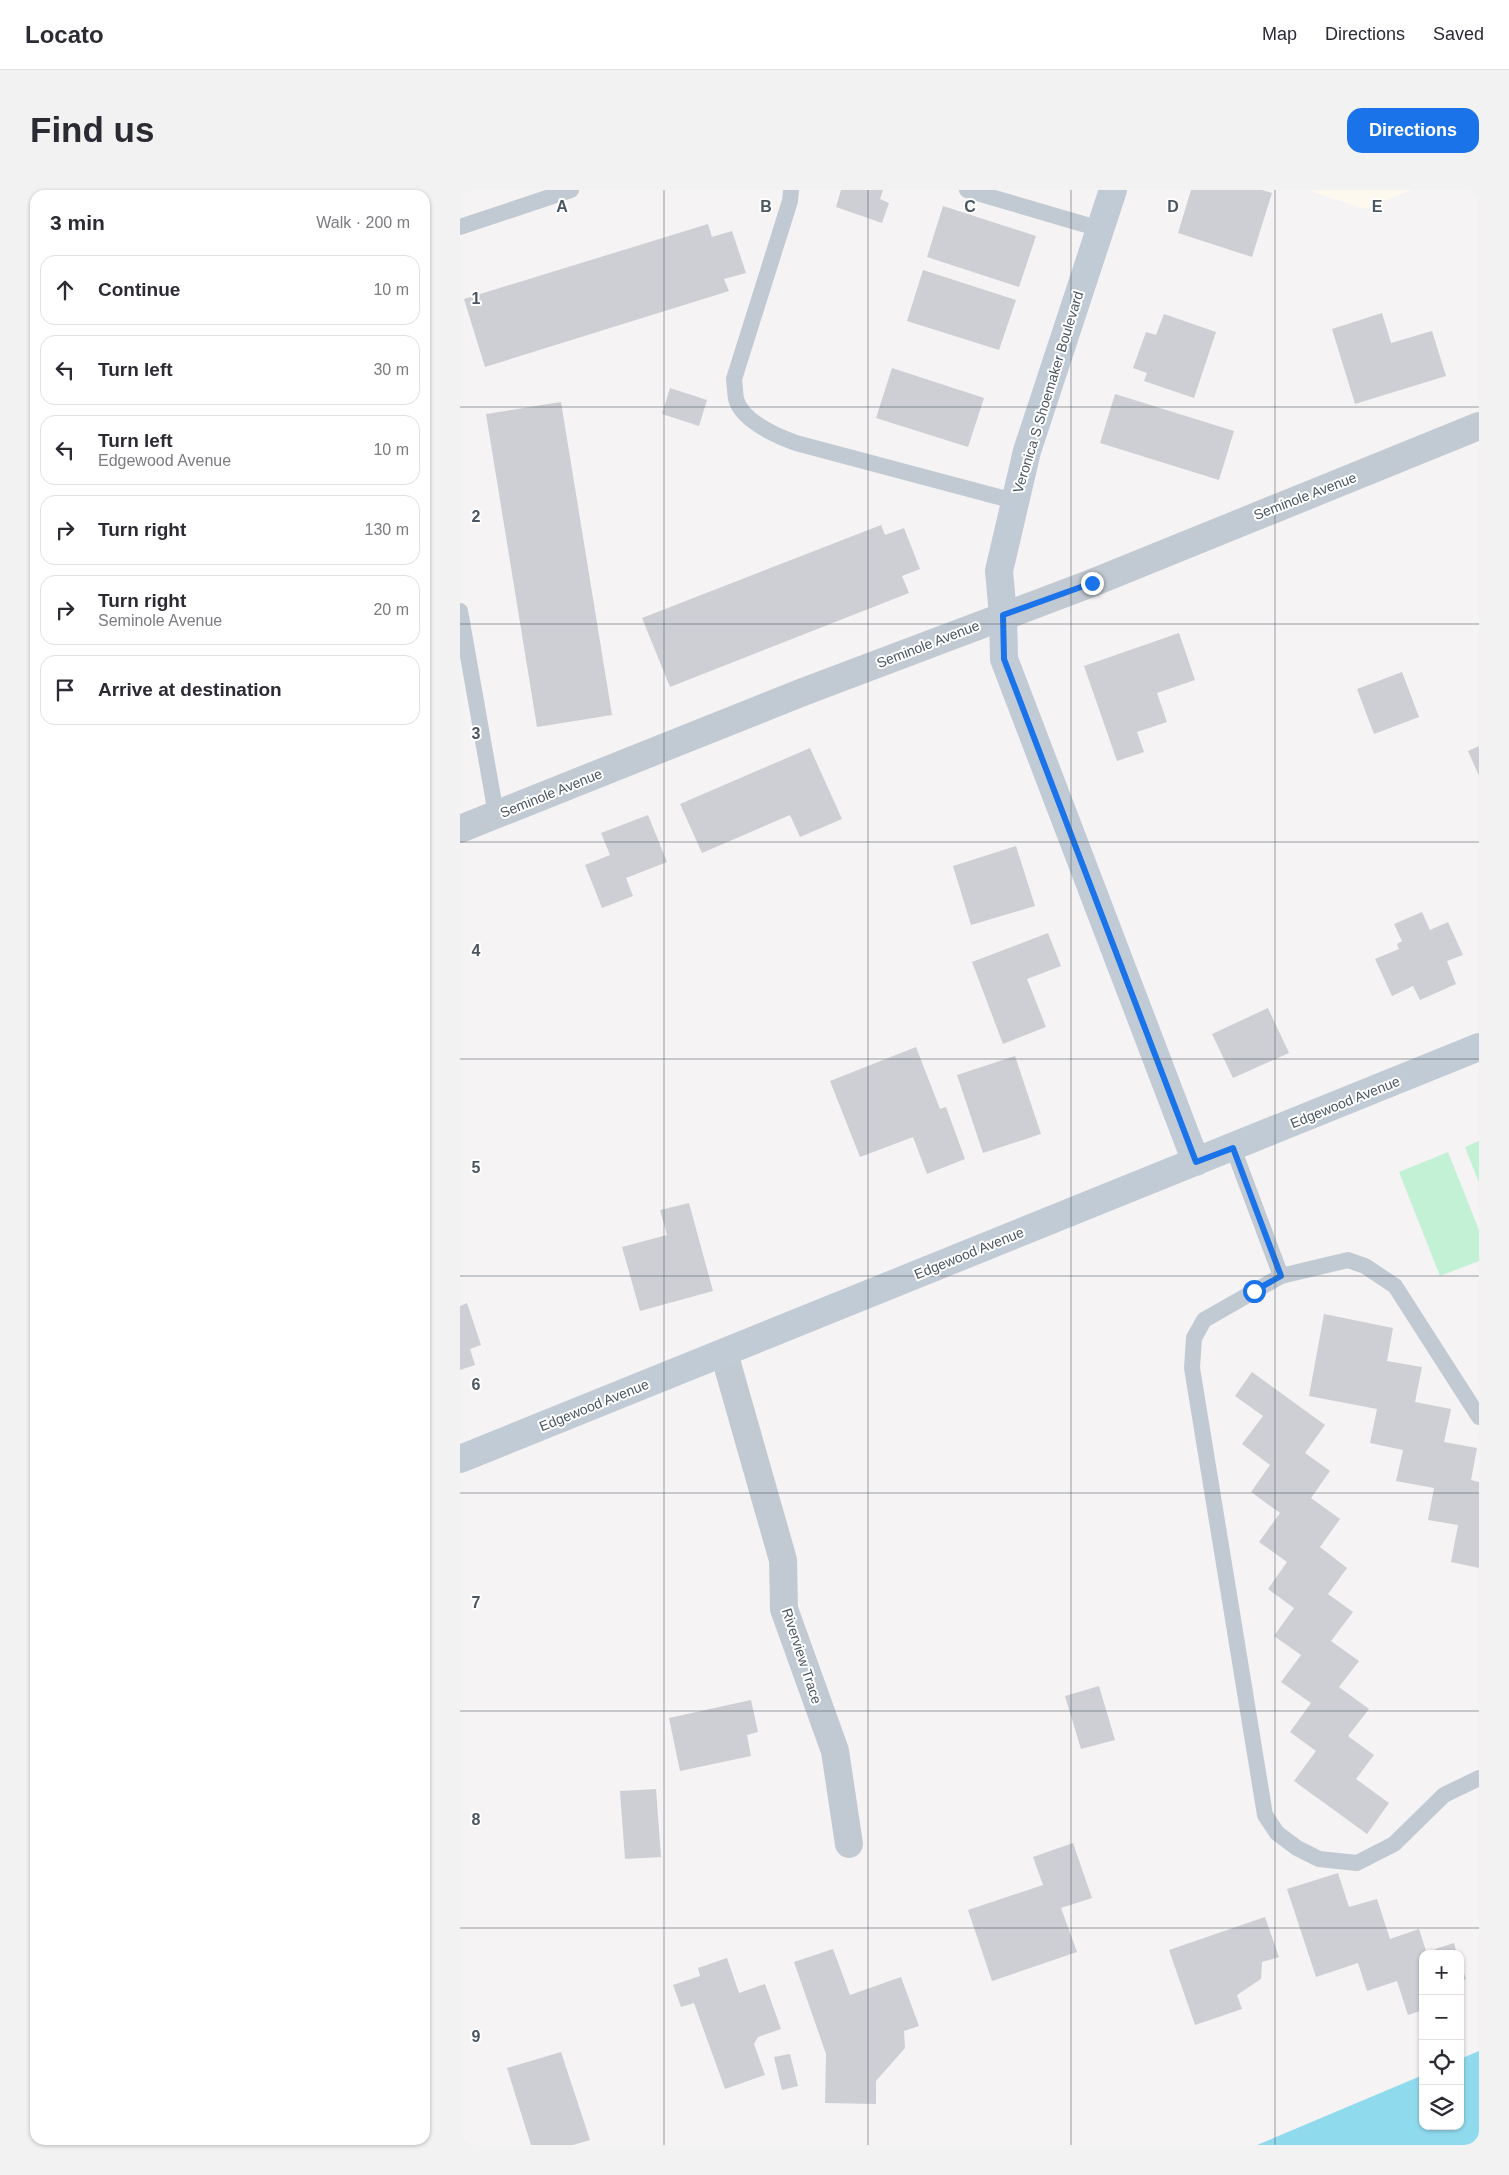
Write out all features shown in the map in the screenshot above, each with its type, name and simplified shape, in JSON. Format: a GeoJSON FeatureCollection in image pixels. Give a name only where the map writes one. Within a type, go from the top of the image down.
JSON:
{"type":"FeatureCollection","features":[{"type":"Feature","properties":{"kind":"street","name":"Veronica S Shoemaker Boulevard"},"geometry":{"type":"LineString","coordinates":[[1113,190],[1027,451],[1014,501],[999,571],[1004,659],[1196,1162]]}},
{"type":"Feature","properties":{"kind":"street","name":"Seminole Avenue"},"geometry":{"type":"LineString","coordinates":[[460,829],[802,692],[1092,583],[1174,548],[1479,426]]}},
{"type":"Feature","properties":{"kind":"street","name":"Edgewood Avenue"},"geometry":{"type":"LineString","coordinates":[[460,1460],[1479,1047]]}},
{"type":"Feature","properties":{"kind":"street","name":"Riverview Trace"},"geometry":{"type":"LineString","coordinates":[[724,1352],[783,1560],[784,1609],[835,1752],[849,1844]]}},
{"type":"Feature","properties":{"kind":"lane"},"geometry":{"type":"LineString","coordinates":[[460,227],[570,190]]}},
{"type":"Feature","properties":{"kind":"lane"},"geometry":{"type":"LineString","coordinates":[[791,190],[790,201],[734,379],[736,401],[752,421],[774,435],[796,443],[1014,501]]}},
{"type":"Feature","properties":{"kind":"lane"},"geometry":{"type":"LineString","coordinates":[[968,190],[1100,229]]}},
{"type":"Feature","properties":{"kind":"lane"},"geometry":{"type":"LineString","coordinates":[[460,611],[496,814]]}},
{"type":"Feature","properties":{"kind":"lane"},"geometry":{"type":"LineString","coordinates":[[1233,1148],[1281,1276]]}},
{"type":"Feature","properties":{"kind":"lane"},"geometry":{"type":"LineString","coordinates":[[1479,1416],[1395,1286],[1365,1266],[1348,1260],[1281,1276],[1204,1320],[1194,1338],[1192,1368],[1264,1815],[1277,1833],[1297,1848],[1319,1860],[1357,1863],[1394,1844],[1444,1795],[1479,1778]]}},
{"type":"Feature","properties":{"kind":"shaded area"},"geometry":{"type":"Polygon","coordinates":[[[1308,190],[1412,190],[1364,209],[1308,190]]]}},
{"type":"Feature","properties":{"kind":"green space"},"geometry":{"type":"Polygon","coordinates":[[[1479,1141],[1479,1183],[1465,1147],[1479,1141]]]}},
{"type":"Feature","properties":{"kind":"green space"},"geometry":{"type":"Polygon","coordinates":[[[1448,1152],[1479,1230],[1479,1261],[1440,1276],[1399,1172],[1448,1152]]]}},
{"type":"Feature","properties":{"kind":"water"},"geometry":{"type":"Polygon","coordinates":[[[1479,2051],[1479,2145],[1257,2145],[1419,2077],[1419,2130],[1464,2130],[1464,2057],[1479,2051]]]}},
{"type":"Feature","properties":{"kind":"building"},"geometry":{"type":"Polygon","coordinates":[[[841,190],[883,190],[880,199],[889,203],[882,223],[836,207],[841,190]]]}},
{"type":"Feature","properties":{"kind":"building"},"geometry":{"type":"Polygon","coordinates":[[[1191,190],[1262,190],[1272,193],[1252,257],[1178,233],[1191,190]]]}},
{"type":"Feature","properties":{"kind":"building"},"geometry":{"type":"Polygon","coordinates":[[[943,206],[1036,236],[1019,287],[927,257],[943,206]]]}},
{"type":"Feature","properties":{"kind":"building"},"geometry":{"type":"Polygon","coordinates":[[[708,224],[712,237],[732,231],[746,273],[724,279],[729,291],[485,367],[464,299],[708,224]]]}},
{"type":"Feature","properties":{"kind":"building"},"geometry":{"type":"Polygon","coordinates":[[[923,270],[1016,300],[999,350],[907,321],[923,270]]]}},
{"type":"Feature","properties":{"kind":"building"},"geometry":{"type":"Polygon","coordinates":[[[1382,313],[1391,343],[1432,331],[1446,376],[1355,404],[1332,329],[1382,313]]]}},
{"type":"Feature","properties":{"kind":"building"},"geometry":{"type":"Polygon","coordinates":[[[1164,314],[1216,332],[1194,398],[1144,381],[1147,373],[1133,368],[1146,332],[1156,335],[1164,314]]]}},
{"type":"Feature","properties":{"kind":"building"},"geometry":{"type":"Polygon","coordinates":[[[892,368],[984,398],[968,447],[876,418],[892,368]]]}},
{"type":"Feature","properties":{"kind":"building"},"geometry":{"type":"Polygon","coordinates":[[[670,388],[707,400],[699,426],[662,414],[670,388]]]}},
{"type":"Feature","properties":{"kind":"building"},"geometry":{"type":"Polygon","coordinates":[[[1115,394],[1234,431],[1219,480],[1100,443],[1115,394]]]}},
{"type":"Feature","properties":{"kind":"building"},"geometry":{"type":"Polygon","coordinates":[[[561,402],[612,715],[537,727],[486,414],[561,402]]]}},
{"type":"Feature","properties":{"kind":"building"},"geometry":{"type":"Polygon","coordinates":[[[881,525],[885,535],[904,528],[920,569],[902,576],[909,593],[670,687],[642,618],[881,525]]]}},
{"type":"Feature","properties":{"kind":"building"},"geometry":{"type":"Polygon","coordinates":[[[1179,633],[1195,680],[1157,693],[1167,722],[1137,732],[1144,752],[1117,761],[1084,666],[1179,633]]]}},
{"type":"Feature","properties":{"kind":"building"},"geometry":{"type":"Polygon","coordinates":[[[1402,672],[1419,717],[1374,734],[1357,689],[1402,672]]]}},
{"type":"Feature","properties":{"kind":"building"},"geometry":{"type":"Polygon","coordinates":[[[1479,746],[1479,776],[1468,751],[1479,746]]]}},
{"type":"Feature","properties":{"kind":"building"},"geometry":{"type":"Polygon","coordinates":[[[810,748],[842,819],[800,837],[790,815],[702,853],[680,804],[810,748]]]}},
{"type":"Feature","properties":{"kind":"building"},"geometry":{"type":"Polygon","coordinates":[[[648,815],[667,862],[626,878],[633,896],[602,908],[585,865],[610,855],[601,833],[648,815]]]}},
{"type":"Feature","properties":{"kind":"building"},"geometry":{"type":"Polygon","coordinates":[[[1016,846],[1035,906],[971,925],[953,866],[1016,846]]]}},
{"type":"Feature","properties":{"kind":"building"},"geometry":{"type":"Polygon","coordinates":[[[1422,912],[1430,930],[1448,922],[1463,955],[1447,961],[1456,984],[1420,1000],[1413,986],[1392,996],[1375,959],[1399,949],[1397,944],[1402,941],[1394,924],[1422,912]]]}},
{"type":"Feature","properties":{"kind":"building"},"geometry":{"type":"Polygon","coordinates":[[[1048,933],[1061,966],[1027,979],[1046,1027],[1003,1044],[972,962],[1048,933]]]}},
{"type":"Feature","properties":{"kind":"building"},"geometry":{"type":"Polygon","coordinates":[[[1268,1008],[1289,1053],[1233,1078],[1212,1034],[1268,1008]]]}},
{"type":"Feature","properties":{"kind":"building"},"geometry":{"type":"Polygon","coordinates":[[[916,1047],[940,1109],[946,1107],[965,1159],[927,1174],[913,1137],[860,1157],[830,1081],[916,1047]]]}},
{"type":"Feature","properties":{"kind":"building"},"geometry":{"type":"Polygon","coordinates":[[[1015,1056],[1041,1134],[983,1153],[957,1075],[1015,1056]]]}},
{"type":"Feature","properties":{"kind":"building"},"geometry":{"type":"Polygon","coordinates":[[[689,1203],[713,1291],[640,1311],[622,1247],[667,1235],[660,1210],[689,1203]]]}},
{"type":"Feature","properties":{"kind":"building"},"geometry":{"type":"Polygon","coordinates":[[[467,1303],[481,1345],[470,1349],[475,1365],[460,1370],[460,1306],[467,1303]]]}},
{"type":"Feature","properties":{"kind":"building"},"geometry":{"type":"Polygon","coordinates":[[[1324,1314],[1393,1328],[1387,1361],[1422,1367],[1415,1402],[1451,1409],[1444,1442],[1477,1448],[1471,1480],[1479,1482],[1479,1568],[1451,1562],[1458,1525],[1428,1520],[1434,1488],[1396,1481],[1403,1450],[1370,1443],[1377,1409],[1309,1396],[1324,1314]]]}},
{"type":"Feature","properties":{"kind":"building"},"geometry":{"type":"Polygon","coordinates":[[[1252,1372],[1325,1425],[1305,1453],[1330,1471],[1311,1498],[1340,1519],[1320,1547],[1347,1568],[1328,1594],[1353,1612],[1331,1641],[1359,1661],[1339,1687],[1369,1709],[1348,1736],[1374,1755],[1356,1779],[1389,1803],[1367,1834],[1294,1781],[1316,1751],[1290,1732],[1311,1703],[1281,1682],[1301,1655],[1274,1636],[1294,1608],[1268,1589],[1287,1562],[1259,1542],[1280,1513],[1251,1492],[1270,1465],[1242,1444],[1263,1416],[1235,1396],[1252,1372]]]}},
{"type":"Feature","properties":{"kind":"building"},"geometry":{"type":"Polygon","coordinates":[[[1099,1686],[1115,1740],[1081,1749],[1065,1696],[1099,1686]]]}},
{"type":"Feature","properties":{"kind":"building"},"geometry":{"type":"Polygon","coordinates":[[[751,1700],[758,1732],[747,1735],[751,1756],[680,1771],[669,1718],[751,1700]]]}},
{"type":"Feature","properties":{"kind":"building"},"geometry":{"type":"Polygon","coordinates":[[[656,1789],[661,1857],[625,1859],[620,1791],[656,1789]]]}},
{"type":"Feature","properties":{"kind":"building"},"geometry":{"type":"Polygon","coordinates":[[[1073,1843],[1092,1898],[1061,1908],[1077,1952],[992,1981],[968,1910],[1043,1885],[1033,1857],[1073,1843]]]}},
{"type":"Feature","properties":{"kind":"building"},"geometry":{"type":"Polygon","coordinates":[[[1338,1873],[1349,1907],[1377,1899],[1390,1939],[1419,1929],[1426,1950],[1419,1950],[1419,2011],[1408,2015],[1397,1981],[1367,1991],[1358,1963],[1316,1977],[1287,1889],[1338,1873]]]}},
{"type":"Feature","properties":{"kind":"building"},"geometry":{"type":"Polygon","coordinates":[[[1265,1917],[1279,1957],[1262,1962],[1261,1979],[1237,1995],[1242,2009],[1195,2025],[1169,1950],[1265,1917]]]}},
{"type":"Feature","properties":{"kind":"building"},"geometry":{"type":"Polygon","coordinates":[[[1454,1943],[1456,1950],[1435,1950],[1454,1943]]]}},
{"type":"Feature","properties":{"kind":"building"},"geometry":{"type":"Polygon","coordinates":[[[833,1949],[850,1995],[901,1977],[919,2026],[904,2031],[905,2048],[876,2081],[876,2104],[825,2103],[826,2054],[794,1962],[833,1949]]]}},
{"type":"Feature","properties":{"kind":"building"},"geometry":{"type":"Polygon","coordinates":[[[727,1958],[739,1993],[765,1984],[781,2029],[758,2037],[754,2044],[765,2075],[725,2089],[694,2003],[681,2007],[673,1985],[700,1976],[698,1968],[727,1958]]]}},
{"type":"Feature","properties":{"kind":"building"},"geometry":{"type":"Polygon","coordinates":[[[561,2052],[590,2140],[573,2145],[531,2145],[507,2068],[561,2052]]]}},
{"type":"Feature","properties":{"kind":"building"},"geometry":{"type":"Polygon","coordinates":[[[790,2054],[798,2086],[782,2090],[774,2057],[790,2054]]]}},
{"type":"Feature","properties":{"kind":"route"},"geometry":{"type":"LineString","coordinates":[[1092,583],[1003,615],[1004,659],[1146,1026],[1196,1162],[1233,1148],[1281,1276],[1254,1291]]}}]}
